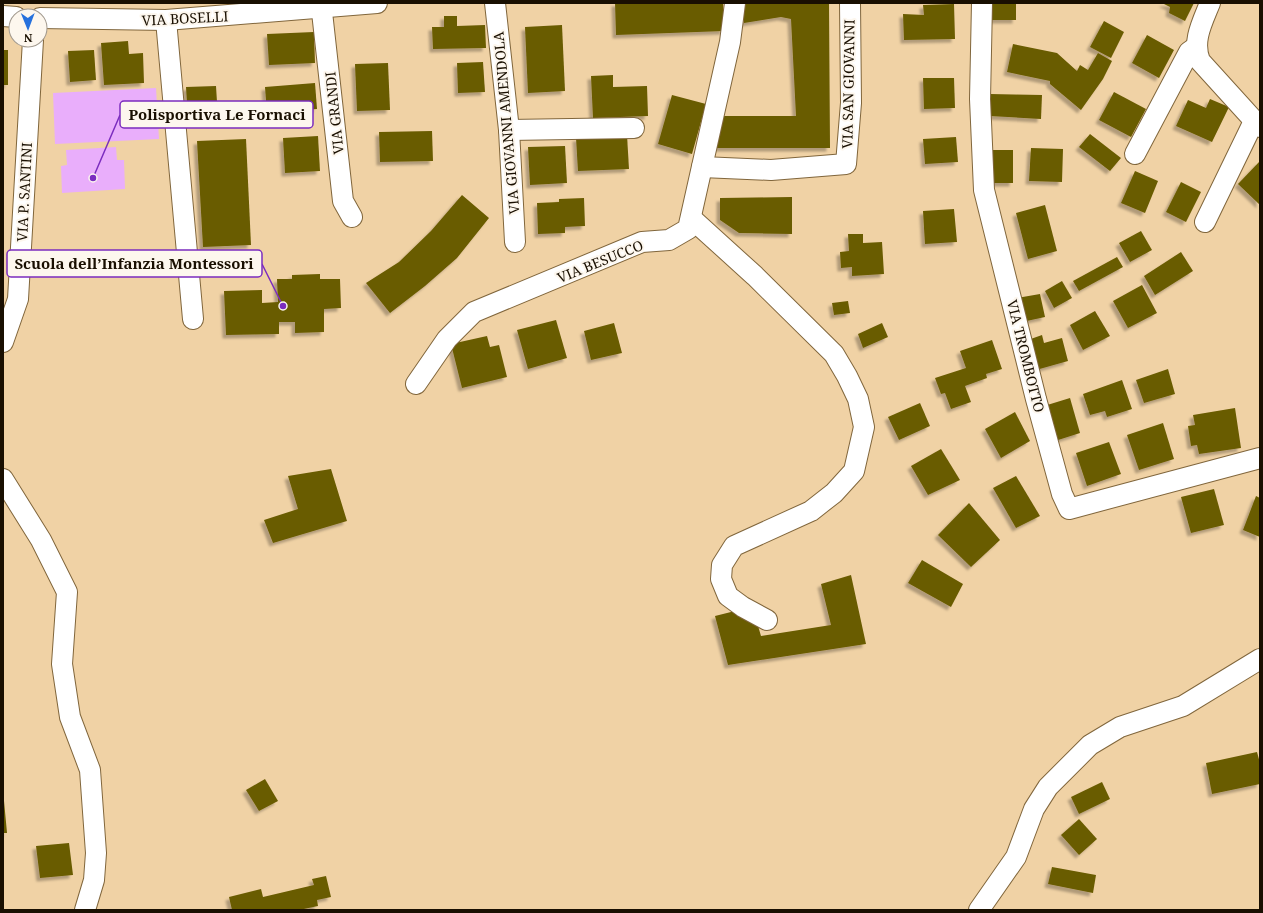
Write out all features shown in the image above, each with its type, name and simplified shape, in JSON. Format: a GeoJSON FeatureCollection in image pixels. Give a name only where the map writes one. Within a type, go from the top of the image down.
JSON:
{"type":"FeatureCollection","features":[{"type":"Feature","properties":{"kind":"street"},"geometry":{"type":"LineString","coordinates":[[50,3],[95,19]]}},
{"type":"Feature","properties":{"kind":"street","name":"VIA BOSELLI"},"geometry":{"type":"LineString","coordinates":[[48,18],[166,20],[322,5],[378,3]]}},
{"type":"Feature","properties":{"kind":"street","name":"VIA GIOVANNI AMENDOLA"},"geometry":{"type":"LineString","coordinates":[[495,3],[509,130],[515,242]]}},
{"type":"Feature","properties":{"kind":"street","name":"VIA BESUCCO"},"geometry":{"type":"LineString","coordinates":[[416,384],[447,339],[474,312],[642,242],[669,240],[688,229],[730,42],[735,3]]}},
{"type":"Feature","properties":{"kind":"street","name":"VIA SAN GIOVANNI"},"geometry":{"type":"LineString","coordinates":[[702,167],[771,170],[846,164],[851,103],[850,3]]}},
{"type":"Feature","properties":{"kind":"street","name":"VIA TROMBOTTO"},"geometry":{"type":"LineString","coordinates":[[982,3],[980,99],[984,190],[1036,399],[1062,494],[1068,510],[1260,458]]}},
{"type":"Feature","properties":{"kind":"street"},"geometry":{"type":"LineString","coordinates":[[1205,222],[1257,124],[1200,61],[1196,47],[1196,39],[1210,3]]}},
{"type":"Feature","properties":{"kind":"street","name":"VIA GRANDI"},"geometry":{"type":"LineString","coordinates":[[322,5],[343,201],[352,218]]}},
{"type":"Feature","properties":{"kind":"street"},"geometry":{"type":"LineString","coordinates":[[166,20],[193,319]]}},
{"type":"Feature","properties":{"kind":"street"},"geometry":{"type":"LineString","coordinates":[[1135,154],[1189,52],[1196,47]]}},
{"type":"Feature","properties":{"kind":"street","name":"VIA P. SANTINI"},"geometry":{"type":"LineString","coordinates":[[3,342],[18,299],[33,48]]}},
{"type":"Feature","properties":{"kind":"street"},"geometry":{"type":"LineString","coordinates":[[509,130],[634,128]]}},
{"type":"Feature","properties":{"kind":"street"},"geometry":{"type":"LineString","coordinates":[[691,218],[755,276],[834,354],[858,399],[864,427],[854,471],[834,493],[811,511],[734,546],[722,565],[722,579],[728,596],[743,607],[767,620]]}},
{"type":"Feature","properties":{"kind":"street"},"geometry":{"type":"LineString","coordinates":[[3,479],[41,540],[67,592],[62,664],[70,717],[90,770],[96,853],[94,880],[85,910]]}},
{"type":"Feature","properties":{"kind":"street"},"geometry":{"type":"LineString","coordinates":[[980,910],[1016,857],[1034,810],[1048,787],[1090,745],[1120,727],[1183,706],[1260,659]]}},
{"type":"Feature","properties":{"kind":"shaded area"},"geometry":{"type":"Polygon","coordinates":[[[156,88],[159,139],[55,144],[53,93],[156,88]]]}},
{"type":"Feature","properties":{"kind":"shaded area"},"geometry":{"type":"Polygon","coordinates":[[[116,147],[117,160],[124,160],[125,189],[62,193],[61,166],[67,165],[66,150],[116,147]]]}},
{"type":"Feature","properties":{"kind":"building"},"geometry":{"type":"Polygon","coordinates":[[[615,3],[723,3],[724,31],[616,35],[615,3]]]}},
{"type":"Feature","properties":{"kind":"building"},"geometry":{"type":"Polygon","coordinates":[[[742,3],[829,3],[830,148],[716,148],[718,116],[796,116],[791,19],[781,17],[744,23],[742,3]]]}},
{"type":"Feature","properties":{"kind":"building"},"geometry":{"type":"Polygon","coordinates":[[[988,3],[1016,3],[1016,20],[988,20],[988,3]]]}},
{"type":"Feature","properties":{"kind":"building"},"geometry":{"type":"Polygon","coordinates":[[[1162,3],[1194,3],[1185,21],[1169,13],[1170,7],[1162,3]]]}},
{"type":"Feature","properties":{"kind":"building"},"geometry":{"type":"Polygon","coordinates":[[[954,4],[955,39],[904,40],[903,14],[924,15],[923,5],[954,4]]]}},
{"type":"Feature","properties":{"kind":"building"},"geometry":{"type":"Polygon","coordinates":[[[444,16],[457,16],[457,26],[485,25],[486,48],[433,49],[432,27],[444,27],[444,16]]]}},
{"type":"Feature","properties":{"kind":"building"},"geometry":{"type":"Polygon","coordinates":[[[1104,21],[1124,32],[1111,58],[1090,47],[1104,21]]]}},
{"type":"Feature","properties":{"kind":"building"},"geometry":{"type":"Polygon","coordinates":[[[562,25],[565,91],[528,93],[525,27],[562,25]]]}},
{"type":"Feature","properties":{"kind":"building"},"geometry":{"type":"Polygon","coordinates":[[[314,32],[315,63],[269,65],[267,34],[314,32]]]}},
{"type":"Feature","properties":{"kind":"building"},"geometry":{"type":"Polygon","coordinates":[[[1147,35],[1174,50],[1159,78],[1132,63],[1147,35]]]}},
{"type":"Feature","properties":{"kind":"building"},"geometry":{"type":"Polygon","coordinates":[[[128,41],[129,54],[143,53],[144,83],[104,85],[101,43],[128,41]]]}},
{"type":"Feature","properties":{"kind":"building"},"geometry":{"type":"Polygon","coordinates":[[[1013,44],[1057,53],[1077,71],[1080,65],[1088,70],[1098,53],[1112,61],[1103,79],[1081,110],[1050,84],[1050,81],[1007,72],[1013,44]]]}},
{"type":"Feature","properties":{"kind":"building"},"geometry":{"type":"Polygon","coordinates":[[[3,50],[8,50],[8,85],[3,85],[3,50]]]}},
{"type":"Feature","properties":{"kind":"building"},"geometry":{"type":"Polygon","coordinates":[[[94,50],[96,80],[70,82],[68,51],[94,50]]]}},
{"type":"Feature","properties":{"kind":"building"},"geometry":{"type":"Polygon","coordinates":[[[483,62],[485,92],[458,93],[457,63],[483,62]]]}},
{"type":"Feature","properties":{"kind":"building"},"geometry":{"type":"Polygon","coordinates":[[[388,63],[390,110],[357,111],[355,64],[388,63]]]}},
{"type":"Feature","properties":{"kind":"building"},"geometry":{"type":"Polygon","coordinates":[[[613,75],[613,87],[647,86],[648,116],[593,118],[591,76],[613,75]]]}},
{"type":"Feature","properties":{"kind":"building"},"geometry":{"type":"Polygon","coordinates":[[[923,78],[954,78],[955,108],[924,109],[923,78]]]}},
{"type":"Feature","properties":{"kind":"building"},"geometry":{"type":"Polygon","coordinates":[[[315,83],[317,109],[267,113],[265,87],[315,83]]]}},
{"type":"Feature","properties":{"kind":"building"},"geometry":{"type":"Polygon","coordinates":[[[216,86],[218,118],[188,120],[186,87],[216,86]]]}},
{"type":"Feature","properties":{"kind":"building"},"geometry":{"type":"Polygon","coordinates":[[[1114,92],[1146,109],[1131,137],[1099,120],[1114,92]]]}},
{"type":"Feature","properties":{"kind":"building"},"geometry":{"type":"Polygon","coordinates":[[[990,94],[1042,95],[1041,119],[990,116],[990,94]]]}},
{"type":"Feature","properties":{"kind":"building"},"geometry":{"type":"Polygon","coordinates":[[[672,95],[706,104],[692,154],[658,144],[672,95]]]}},
{"type":"Feature","properties":{"kind":"building"},"geometry":{"type":"Polygon","coordinates":[[[1210,99],[1229,107],[1212,142],[1176,126],[1188,100],[1206,108],[1210,99]]]}},
{"type":"Feature","properties":{"kind":"building"},"geometry":{"type":"Polygon","coordinates":[[[432,131],[433,161],[380,162],[379,132],[432,131]]]}},
{"type":"Feature","properties":{"kind":"building"},"geometry":{"type":"Polygon","coordinates":[[[1090,134],[1121,158],[1110,171],[1079,147],[1090,134]]]}},
{"type":"Feature","properties":{"kind":"building"},"geometry":{"type":"Polygon","coordinates":[[[627,135],[629,169],[578,171],[576,138],[627,135]]]}},
{"type":"Feature","properties":{"kind":"building"},"geometry":{"type":"Polygon","coordinates":[[[318,136],[320,171],[285,173],[283,138],[318,136]]]}},
{"type":"Feature","properties":{"kind":"building"},"geometry":{"type":"Polygon","coordinates":[[[956,137],[958,162],[925,164],[923,139],[956,137]]]}},
{"type":"Feature","properties":{"kind":"building"},"geometry":{"type":"Polygon","coordinates":[[[246,139],[251,245],[203,247],[197,141],[246,139]]]}},
{"type":"Feature","properties":{"kind":"building"},"geometry":{"type":"Polygon","coordinates":[[[565,146],[567,183],[530,185],[528,147],[565,146]]]}},
{"type":"Feature","properties":{"kind":"building"},"geometry":{"type":"Polygon","coordinates":[[[1031,148],[1063,149],[1062,182],[1029,181],[1031,148]]]}},
{"type":"Feature","properties":{"kind":"building"},"geometry":{"type":"Polygon","coordinates":[[[984,150],[1013,150],[1013,183],[994,183],[994,176],[989,176],[984,150]]]}},
{"type":"Feature","properties":{"kind":"building"},"geometry":{"type":"Polygon","coordinates":[[[1260,161],[1260,205],[1238,184],[1260,161]]]}},
{"type":"Feature","properties":{"kind":"building"},"geometry":{"type":"Polygon","coordinates":[[[1135,171],[1158,181],[1145,213],[1121,203],[1135,171]]]}},
{"type":"Feature","properties":{"kind":"building"},"geometry":{"type":"Polygon","coordinates":[[[1181,182],[1201,192],[1186,222],[1166,212],[1181,182]]]}},
{"type":"Feature","properties":{"kind":"building"},"geometry":{"type":"Polygon","coordinates":[[[462,195],[489,218],[457,258],[425,286],[390,313],[366,283],[399,262],[431,231],[462,195]]]}},
{"type":"Feature","properties":{"kind":"building"},"geometry":{"type":"Polygon","coordinates":[[[792,197],[792,234],[739,233],[720,220],[720,198],[792,197]]]}},
{"type":"Feature","properties":{"kind":"building"},"geometry":{"type":"Polygon","coordinates":[[[584,198],[585,226],[565,227],[565,233],[538,234],[537,203],[559,202],[559,199],[584,198]]]}},
{"type":"Feature","properties":{"kind":"building"},"geometry":{"type":"Polygon","coordinates":[[[1045,205],[1057,251],[1028,259],[1016,213],[1045,205]]]}},
{"type":"Feature","properties":{"kind":"building"},"geometry":{"type":"Polygon","coordinates":[[[954,209],[957,242],[925,244],[923,211],[954,209]]]}},
{"type":"Feature","properties":{"kind":"building"},"geometry":{"type":"Polygon","coordinates":[[[1141,231],[1152,250],[1130,262],[1119,243],[1141,231]]]}},
{"type":"Feature","properties":{"kind":"building"},"geometry":{"type":"Polygon","coordinates":[[[848,234],[863,234],[863,243],[882,242],[884,274],[852,276],[852,267],[841,268],[840,252],[849,251],[848,234]]]}},
{"type":"Feature","properties":{"kind":"building"},"geometry":{"type":"Polygon","coordinates":[[[1181,252],[1193,271],[1155,295],[1144,276],[1181,252]]]}},
{"type":"Feature","properties":{"kind":"building"},"geometry":{"type":"Polygon","coordinates":[[[1117,257],[1123,267],[1079,291],[1073,281],[1117,257]]]}},
{"type":"Feature","properties":{"kind":"building"},"geometry":{"type":"Polygon","coordinates":[[[320,274],[320,279],[340,279],[341,308],[324,309],[324,332],[295,333],[295,322],[279,322],[279,334],[226,335],[224,291],[262,290],[262,303],[278,302],[277,279],[292,279],[292,275],[320,274]]]}},
{"type":"Feature","properties":{"kind":"building"},"geometry":{"type":"Polygon","coordinates":[[[1062,281],[1072,298],[1054,308],[1045,291],[1062,281]]]}},
{"type":"Feature","properties":{"kind":"building"},"geometry":{"type":"Polygon","coordinates":[[[1142,285],[1157,313],[1128,328],[1113,301],[1142,285]]]}},
{"type":"Feature","properties":{"kind":"building"},"geometry":{"type":"Polygon","coordinates":[[[1040,294],[1045,317],[1022,322],[1017,298],[1040,294]]]}},
{"type":"Feature","properties":{"kind":"building"},"geometry":{"type":"Polygon","coordinates":[[[848,301],[850,313],[834,315],[832,303],[848,301]]]}},
{"type":"Feature","properties":{"kind":"building"},"geometry":{"type":"Polygon","coordinates":[[[1095,311],[1110,336],[1083,350],[1070,325],[1095,311]]]}},
{"type":"Feature","properties":{"kind":"building"},"geometry":{"type":"Polygon","coordinates":[[[556,320],[567,358],[528,369],[517,330],[556,320]]]}},
{"type":"Feature","properties":{"kind":"building"},"geometry":{"type":"Polygon","coordinates":[[[614,323],[622,353],[591,360],[584,331],[614,323]]]}},
{"type":"Feature","properties":{"kind":"building"},"geometry":{"type":"Polygon","coordinates":[[[882,323],[888,337],[863,348],[858,334],[882,323]]]}},
{"type":"Feature","properties":{"kind":"building"},"geometry":{"type":"Polygon","coordinates":[[[1042,335],[1044,343],[1062,338],[1068,361],[1036,370],[1028,340],[1042,335]]]}},
{"type":"Feature","properties":{"kind":"building"},"geometry":{"type":"Polygon","coordinates":[[[487,336],[490,347],[499,345],[507,377],[462,388],[451,344],[487,336]]]}},
{"type":"Feature","properties":{"kind":"building"},"geometry":{"type":"Polygon","coordinates":[[[992,340],[1002,369],[986,374],[987,378],[965,386],[971,402],[951,409],[945,393],[941,394],[935,378],[966,368],[960,351],[992,340]]]}},
{"type":"Feature","properties":{"kind":"building"},"geometry":{"type":"Polygon","coordinates":[[[1168,369],[1175,394],[1144,403],[1136,380],[1168,369]]]}},
{"type":"Feature","properties":{"kind":"building"},"geometry":{"type":"Polygon","coordinates":[[[1122,380],[1132,409],[1107,417],[1105,411],[1090,415],[1083,394],[1122,380]]]}},
{"type":"Feature","properties":{"kind":"building"},"geometry":{"type":"Polygon","coordinates":[[[1070,398],[1080,433],[1055,441],[1044,406],[1070,398]]]}},
{"type":"Feature","properties":{"kind":"building"},"geometry":{"type":"Polygon","coordinates":[[[920,403],[930,426],[899,440],[888,417],[920,403]]]}},
{"type":"Feature","properties":{"kind":"building"},"geometry":{"type":"Polygon","coordinates":[[[1235,408],[1241,448],[1199,454],[1197,445],[1191,446],[1188,426],[1195,425],[1193,415],[1235,408]]]}},
{"type":"Feature","properties":{"kind":"building"},"geometry":{"type":"Polygon","coordinates":[[[1015,412],[1030,441],[1001,458],[985,429],[1015,412]]]}},
{"type":"Feature","properties":{"kind":"building"},"geometry":{"type":"Polygon","coordinates":[[[1163,423],[1174,459],[1139,470],[1127,435],[1163,423]]]}},
{"type":"Feature","properties":{"kind":"building"},"geometry":{"type":"Polygon","coordinates":[[[1109,442],[1121,474],[1087,486],[1076,453],[1109,442]]]}},
{"type":"Feature","properties":{"kind":"building"},"geometry":{"type":"Polygon","coordinates":[[[941,449],[960,480],[928,495],[911,466],[941,449]]]}},
{"type":"Feature","properties":{"kind":"building"},"geometry":{"type":"Polygon","coordinates":[[[331,469],[347,521],[273,543],[264,520],[298,509],[288,476],[331,469]]]}},
{"type":"Feature","properties":{"kind":"building"},"geometry":{"type":"Polygon","coordinates":[[[1016,476],[1040,516],[1016,528],[993,488],[1016,476]]]}},
{"type":"Feature","properties":{"kind":"building"},"geometry":{"type":"Polygon","coordinates":[[[1214,489],[1224,525],[1191,533],[1181,497],[1214,489]]]}},
{"type":"Feature","properties":{"kind":"building"},"geometry":{"type":"Polygon","coordinates":[[[1256,496],[1260,498],[1260,537],[1243,530],[1256,496]]]}},
{"type":"Feature","properties":{"kind":"building"},"geometry":{"type":"Polygon","coordinates":[[[969,503],[1000,540],[971,567],[938,535],[969,503]]]}},
{"type":"Feature","properties":{"kind":"building"},"geometry":{"type":"Polygon","coordinates":[[[922,560],[963,584],[951,607],[908,583],[922,560]]]}},
{"type":"Feature","properties":{"kind":"building"},"geometry":{"type":"Polygon","coordinates":[[[851,575],[866,644],[728,665],[715,616],[739,610],[756,619],[761,636],[831,625],[821,584],[851,575]]]}},
{"type":"Feature","properties":{"kind":"building"},"geometry":{"type":"Polygon","coordinates":[[[1257,752],[1260,763],[1260,784],[1212,794],[1206,763],[1257,752]]]}},
{"type":"Feature","properties":{"kind":"building"},"geometry":{"type":"Polygon","coordinates":[[[265,779],[278,801],[259,811],[246,790],[265,779]]]}},
{"type":"Feature","properties":{"kind":"building"},"geometry":{"type":"Polygon","coordinates":[[[1102,782],[1110,799],[1079,814],[1071,797],[1102,782]]]}},
{"type":"Feature","properties":{"kind":"building"},"geometry":{"type":"Polygon","coordinates":[[[3,790],[7,833],[3,833],[3,790]]]}},
{"type":"Feature","properties":{"kind":"building"},"geometry":{"type":"Polygon","coordinates":[[[1079,819],[1097,839],[1079,855],[1061,835],[1079,819]]]}},
{"type":"Feature","properties":{"kind":"building"},"geometry":{"type":"Polygon","coordinates":[[[69,843],[73,875],[40,878],[36,846],[69,843]]]}},
{"type":"Feature","properties":{"kind":"building"},"geometry":{"type":"Polygon","coordinates":[[[1052,867],[1096,875],[1093,893],[1048,884],[1052,867]]]}},
{"type":"Feature","properties":{"kind":"building"},"geometry":{"type":"Polygon","coordinates":[[[326,876],[331,897],[317,900],[318,906],[299,910],[232,910],[229,897],[261,889],[263,897],[314,885],[312,879],[326,876]]]}},
{"type":"Feature","properties":{"kind":"place","name":"Polisportiva Le Fornaci"},"geometry":{"type":"Point","coordinates":[93,178]}},
{"type":"Feature","properties":{"kind":"place","name":"Scuola dell’Infanzia Montessori"},"geometry":{"type":"Point","coordinates":[283,306]}}]}
